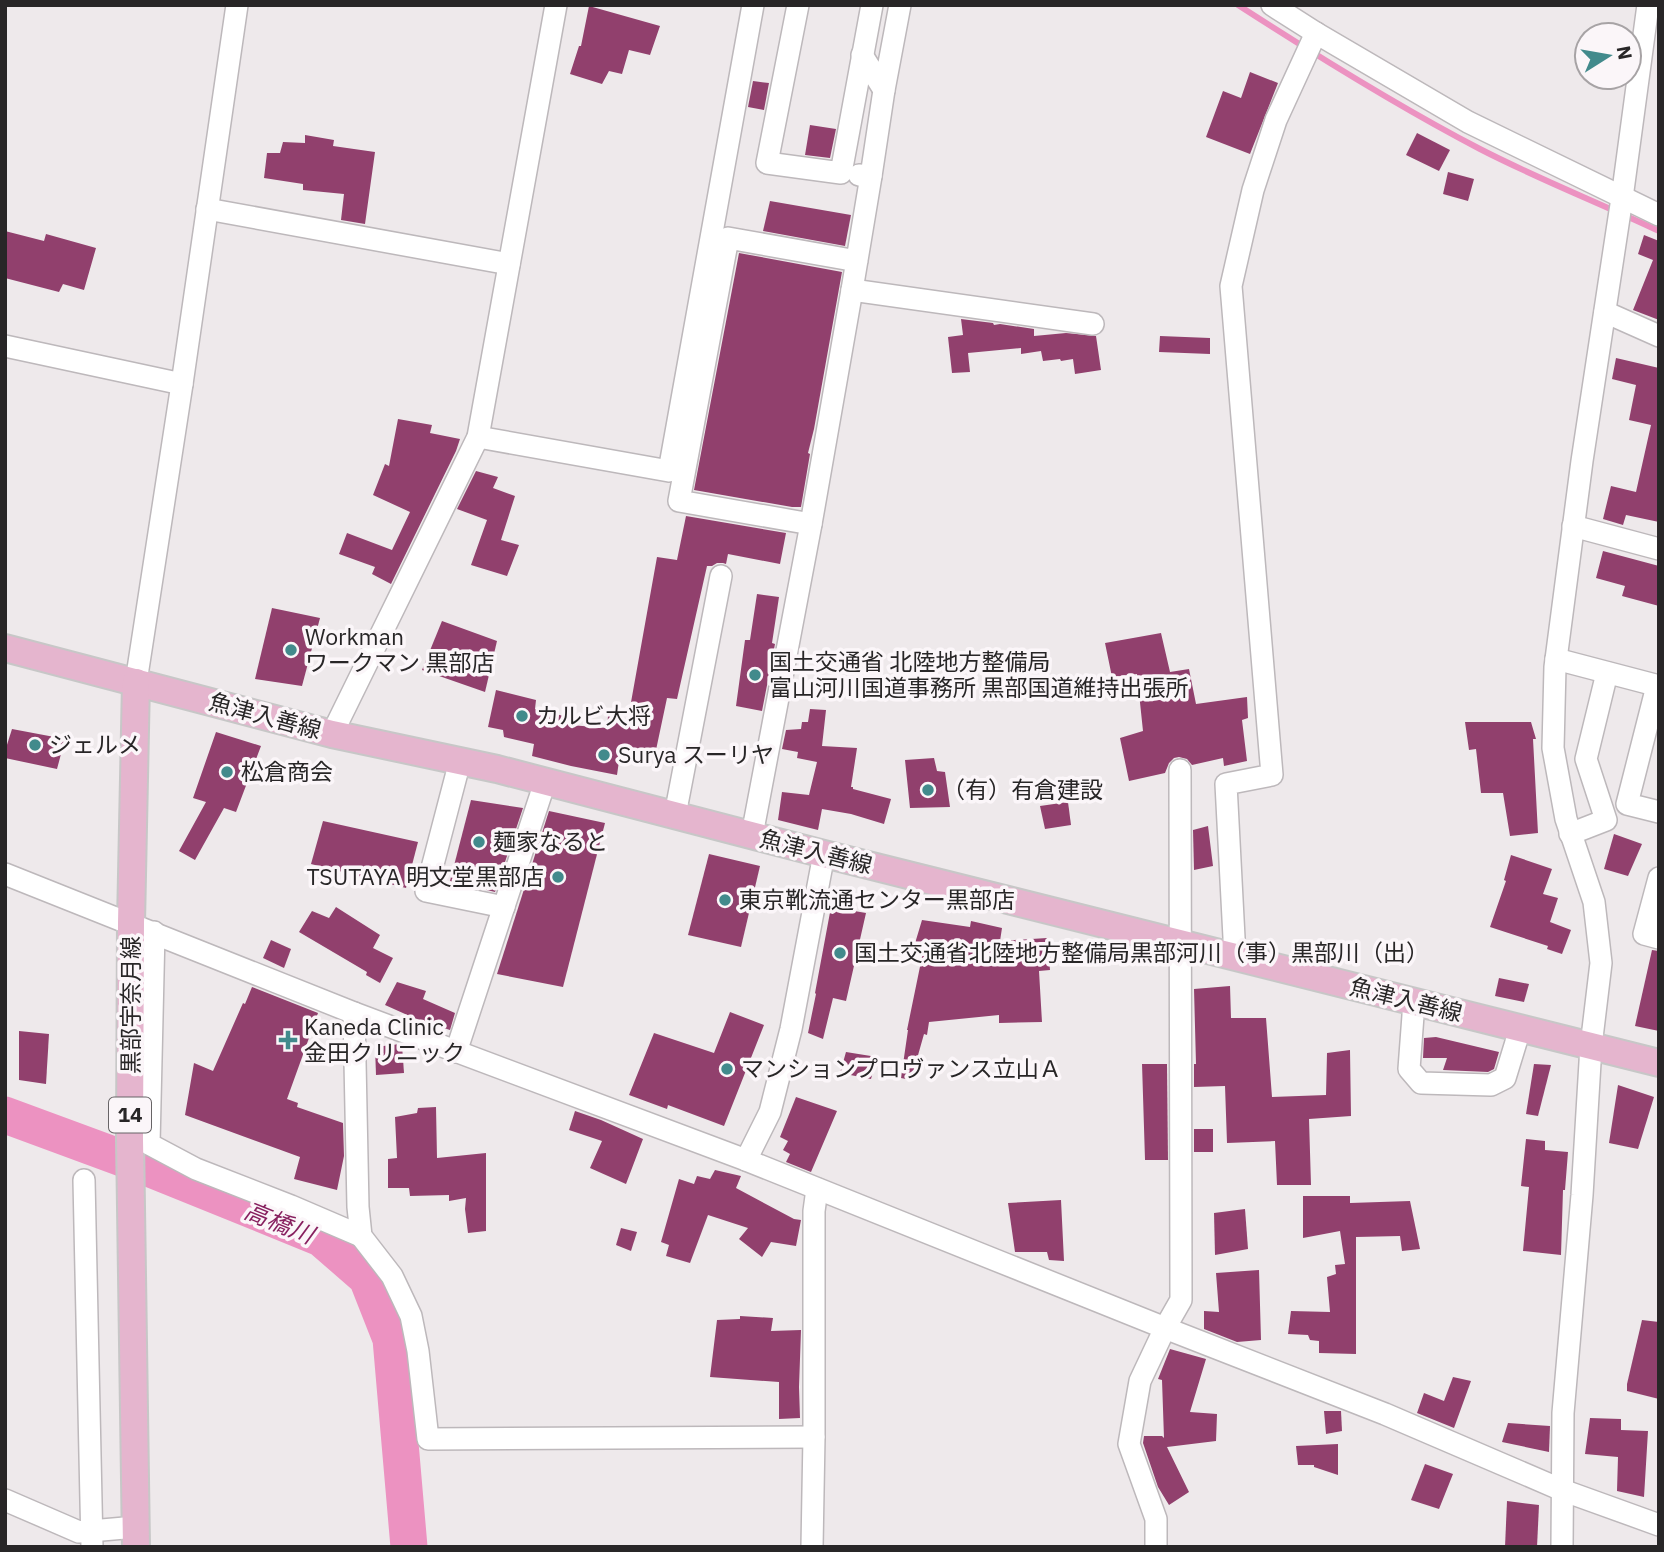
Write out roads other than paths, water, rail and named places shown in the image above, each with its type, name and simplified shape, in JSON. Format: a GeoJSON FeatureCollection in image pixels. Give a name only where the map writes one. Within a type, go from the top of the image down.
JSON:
{"type":"FeatureCollection","features":[{"type":"Feature","properties":{"kind":"main road"},"geometry":{"type":"LineString","coordinates":[[5,648],[136,682]]}},
{"type":"Feature","properties":{"kind":"main road","name":"魚津入善線"},"geometry":{"type":"LineString","coordinates":[[136,682],[332,734],[545,782],[1659,1063]]}},
{"type":"Feature","properties":{"kind":"main road","name":"黒部宇奈月線"},"geometry":{"type":"LineString","coordinates":[[136,682],[142,928],[130,1139],[136,1537]]}},
{"type":"Feature","properties":{"kind":"street"},"geometry":{"type":"LineString","coordinates":[[136,682],[237,5]]}},
{"type":"Feature","properties":{"kind":"street"},"geometry":{"type":"LineString","coordinates":[[332,734],[478,437],[556,5]]}},
{"type":"Feature","properties":{"kind":"street"},"geometry":{"type":"LineString","coordinates":[[478,437],[669,471],[752,5]]}},
{"type":"Feature","properties":{"kind":"street"},"geometry":{"type":"LineString","coordinates":[[798,5],[767,163],[871,176]]}},
{"type":"Feature","properties":{"kind":"street"},"geometry":{"type":"LineString","coordinates":[[841,173],[872,5]]}},
{"type":"Feature","properties":{"kind":"street"},"geometry":{"type":"LineString","coordinates":[[752,835],[811,524],[900,5]]}},
{"type":"Feature","properties":{"kind":"street"},"geometry":{"type":"LineString","coordinates":[[1272,5],[1468,122],[1659,215]]}},
{"type":"Feature","properties":{"kind":"street"},"geometry":{"type":"LineString","coordinates":[[1562,1547],[1563,1413],[1591,1046],[1601,963],[1594,902],[1566,819],[1553,748],[1556,659],[1648,5]]}},
{"type":"Feature","properties":{"kind":"street"},"geometry":{"type":"LineString","coordinates":[[1235,957],[1227,784],[1272,775],[1231,286],[1253,190],[1276,120],[1316,33]]}},
{"type":"Feature","properties":{"kind":"street"},"geometry":{"type":"LineString","coordinates":[[862,55],[884,90]]}},
{"type":"Feature","properties":{"kind":"street"},"geometry":{"type":"LineString","coordinates":[[207,209],[509,264]]}},
{"type":"Feature","properties":{"kind":"street"},"geometry":{"type":"LineString","coordinates":[[811,524],[680,501],[682,488],[728,238],[857,261]]}},
{"type":"Feature","properties":{"kind":"street"},"geometry":{"type":"LineString","coordinates":[[852,290],[1094,324]]}},
{"type":"Feature","properties":{"kind":"street"},"geometry":{"type":"LineString","coordinates":[[1605,313],[1659,336]]}},
{"type":"Feature","properties":{"kind":"street"},"geometry":{"type":"LineString","coordinates":[[5,346],[182,384]]}},
{"type":"Feature","properties":{"kind":"street"},"geometry":{"type":"LineString","coordinates":[[1573,526],[1659,549]]}},
{"type":"Feature","properties":{"kind":"street"},"geometry":{"type":"LineString","coordinates":[[676,815],[720,576]]}},
{"type":"Feature","properties":{"kind":"street"},"geometry":{"type":"LineString","coordinates":[[1556,659],[1658,686],[1627,804],[1606,820],[1570,834]]}},
{"type":"Feature","properties":{"kind":"street"},"geometry":{"type":"LineString","coordinates":[[1606,820],[1586,759],[1607,673]]}},
{"type":"Feature","properties":{"kind":"street"},"geometry":{"type":"LineString","coordinates":[[460,761],[426,891],[504,907]]}},
{"type":"Feature","properties":{"kind":"street"},"geometry":{"type":"LineString","coordinates":[[1156,1547],[1156,1519],[1129,1444],[1140,1381],[1181,1300],[1180,770]]}},
{"type":"Feature","properties":{"kind":"street"},"geometry":{"type":"LineString","coordinates":[[456,1052],[545,782]]}},
{"type":"Feature","properties":{"kind":"street"},"geometry":{"type":"LineString","coordinates":[[1627,804],[1659,812]]}},
{"type":"Feature","properties":{"kind":"street"},"geometry":{"type":"LineString","coordinates":[[746,1160],[770,1112],[791,1029],[824,854]]}},
{"type":"Feature","properties":{"kind":"street"},"geometry":{"type":"LineString","coordinates":[[5,874],[354,1013],[746,1160],[1385,1414],[1562,1490],[1659,1525]]}},
{"type":"Feature","properties":{"kind":"street"},"geometry":{"type":"LineString","coordinates":[[1659,878],[1644,934],[1659,937]]}},
{"type":"Feature","properties":{"kind":"street"},"geometry":{"type":"LineString","coordinates":[[142,928],[149,1144],[196,1169],[361,1236],[393,1276],[411,1316],[418,1351],[428,1439],[814,1437]]}},
{"type":"Feature","properties":{"kind":"street"},"geometry":{"type":"LineString","coordinates":[[1414,1002],[1409,1069],[1422,1083],[1491,1085],[1505,1078],[1520,1029]]}},
{"type":"Feature","properties":{"kind":"street"},"geometry":{"type":"LineString","coordinates":[[354,1013],[361,1236]]}},
{"type":"Feature","properties":{"kind":"street"},"geometry":{"type":"LineString","coordinates":[[84,1180],[92,1539]]}},
{"type":"Feature","properties":{"kind":"street"},"geometry":{"type":"LineString","coordinates":[[812,1547],[814,1212],[817,1189]]}},
{"type":"Feature","properties":{"kind":"street"},"geometry":{"type":"LineString","coordinates":[[5,1500],[92,1539],[136,1537]]}},
{"type":"Feature","properties":{"kind":"waterway"},"geometry":{"type":"LineString","coordinates":[[1238,5],[1449,133],[1524,171],[1659,231]]}},
{"type":"Feature","properties":{"kind":"waterway","name":"高橋川"},"geometry":{"type":"LineString","coordinates":[[5,1115],[146,1167],[321,1238],[367,1278],[391,1339],[409,1547]]}},
{"type":"Feature","properties":{"kind":"place","name":"Workman ワークマン 黒部店"},"geometry":{"type":"Point","coordinates":[291,650]}},
{"type":"Feature","properties":{"kind":"place","name":"国土交通省 北陸地方整備局 富山河川国道事務所 黒部国道維持出張所"},"geometry":{"type":"Point","coordinates":[755,675]}},
{"type":"Feature","properties":{"kind":"place","name":"カルビ大将"},"geometry":{"type":"Point","coordinates":[522,716]}},
{"type":"Feature","properties":{"kind":"place","name":"ジェルメ"},"geometry":{"type":"Point","coordinates":[35,745]}},
{"type":"Feature","properties":{"kind":"place","name":"Surya スーリヤ"},"geometry":{"type":"Point","coordinates":[604,755]}},
{"type":"Feature","properties":{"kind":"place","name":"松倉商会"},"geometry":{"type":"Point","coordinates":[227,772]}},
{"type":"Feature","properties":{"kind":"place","name":"（有）有倉建設"},"geometry":{"type":"Point","coordinates":[928,790]}},
{"type":"Feature","properties":{"kind":"place","name":"麺家なると"},"geometry":{"type":"Point","coordinates":[479,842]}},
{"type":"Feature","properties":{"kind":"place","name":"TSUTAYA 明文堂黒部店"},"geometry":{"type":"Point","coordinates":[558,877]}},
{"type":"Feature","properties":{"kind":"place","name":"東京靴流通センター黒部店"},"geometry":{"type":"Point","coordinates":[725,900]}},
{"type":"Feature","properties":{"kind":"place","name":"国土交通省北陸地方整備局黒部河川（事）黒部川（出）"},"geometry":{"type":"Point","coordinates":[840,953]}},
{"type":"Feature","properties":{"kind":"place","name":"Kaneda Clinic 金田クリニック"},"geometry":{"type":"Point","coordinates":[288,1040]}},
{"type":"Feature","properties":{"kind":"place","name":"マンションプロヴァンス立山Ａ"},"geometry":{"type":"Point","coordinates":[727,1069]}}]}
